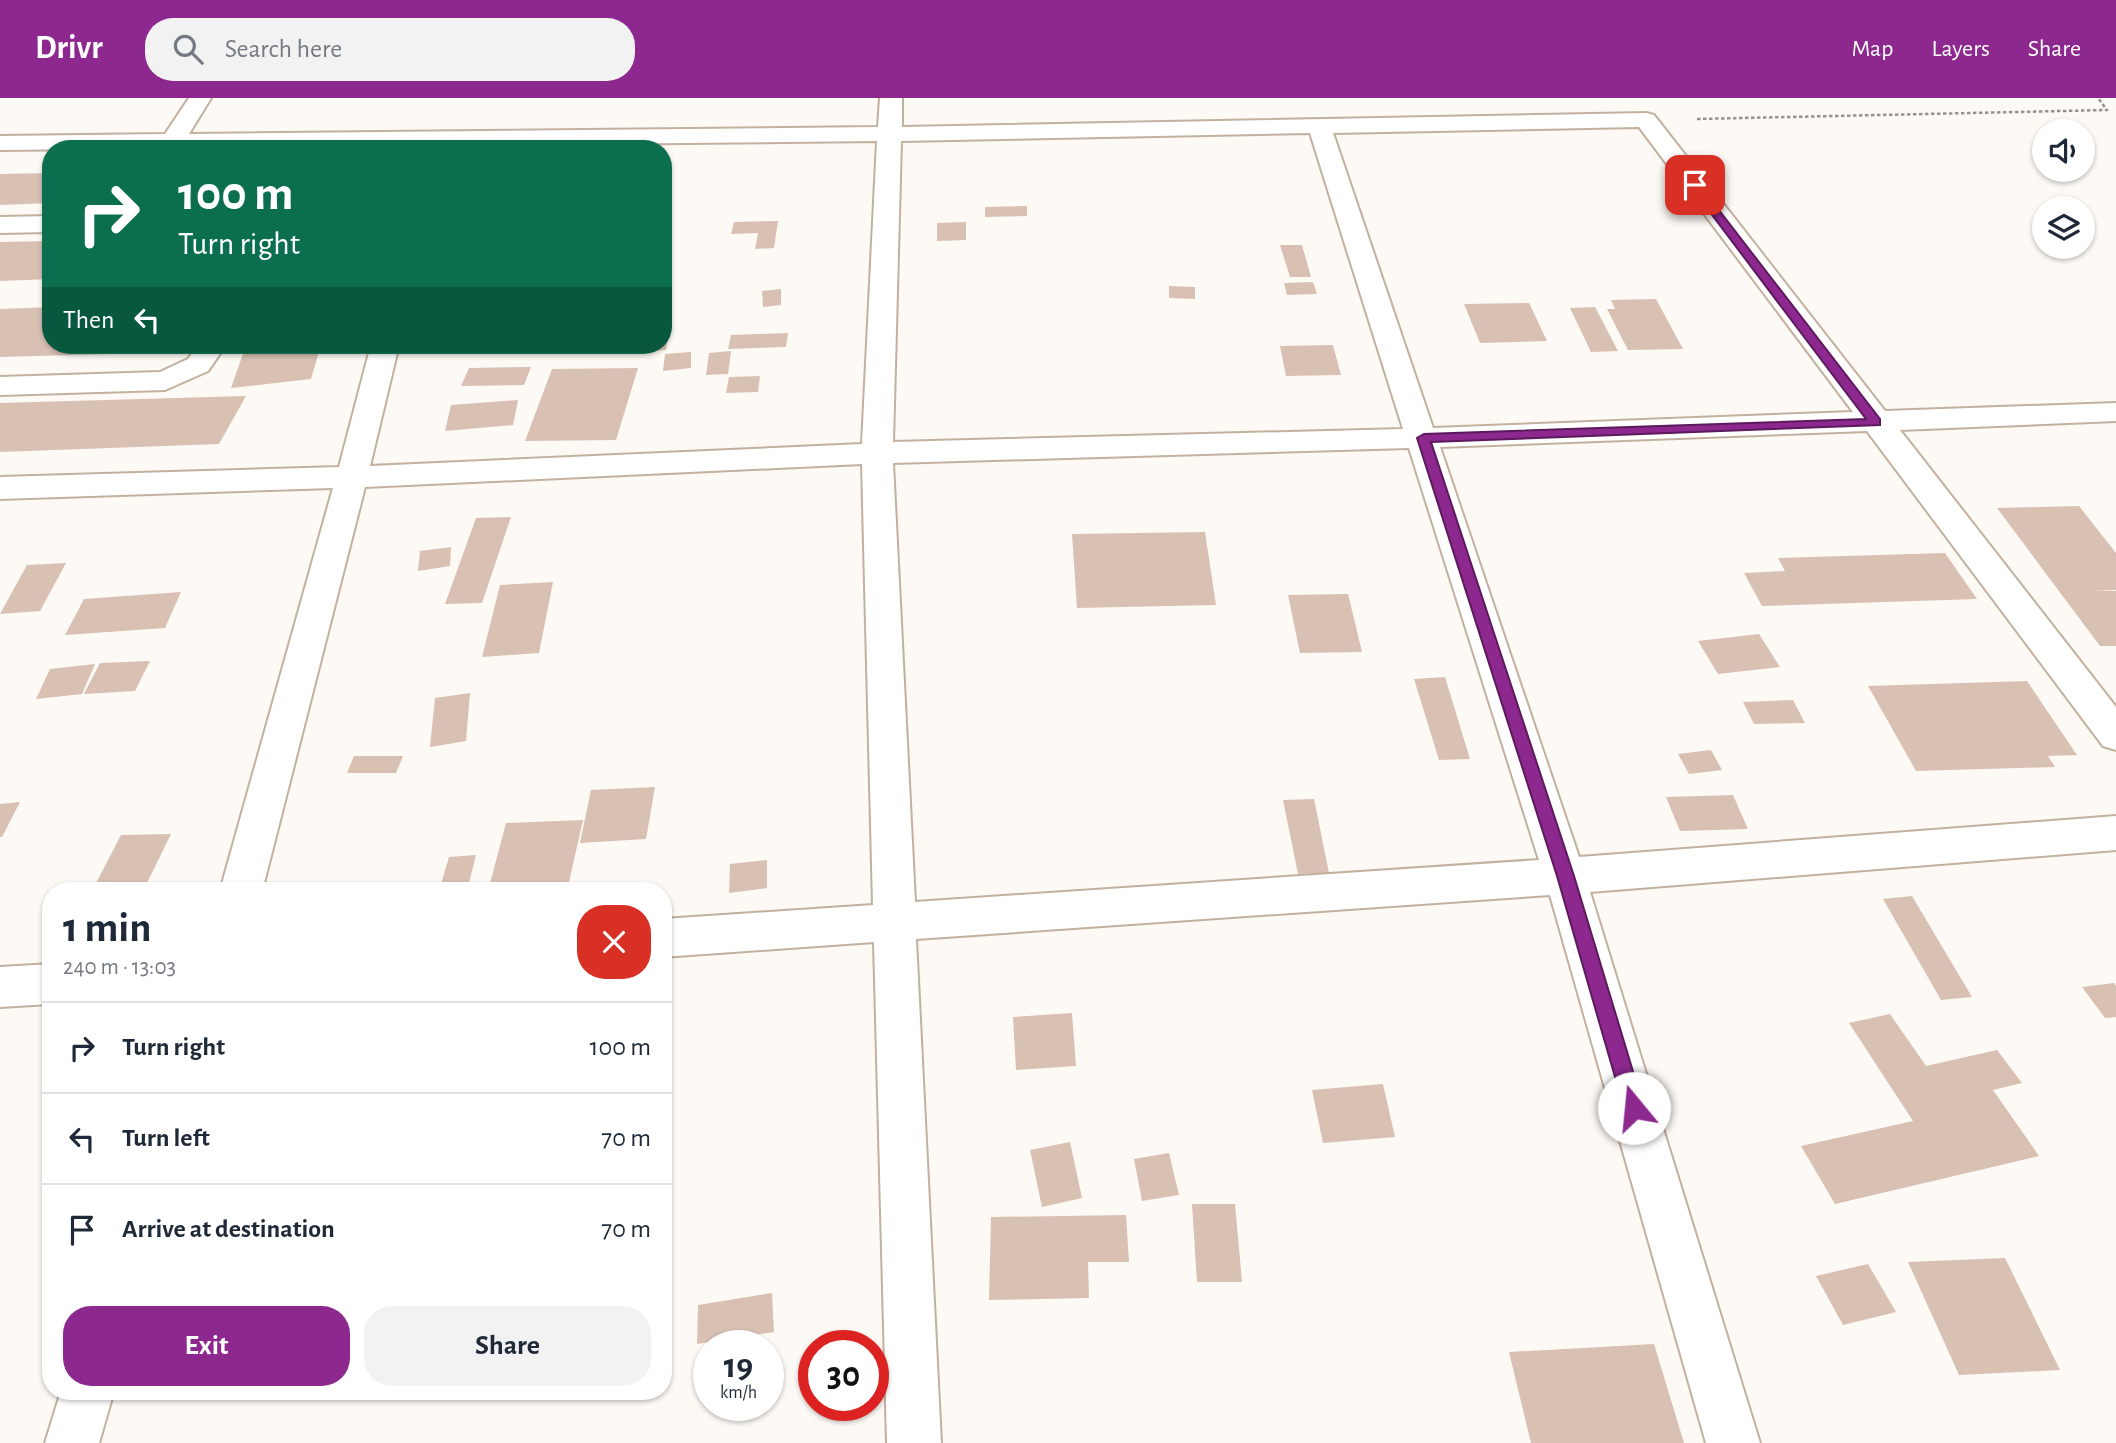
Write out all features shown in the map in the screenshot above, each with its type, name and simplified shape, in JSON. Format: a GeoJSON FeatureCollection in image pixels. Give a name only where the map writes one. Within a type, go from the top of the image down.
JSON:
{"type":"FeatureCollection","features":[{"type":"Feature","properties":{"kind":"street"},"geometry":{"type":"LineString","coordinates":[[173,140],[200,98]]}},
{"type":"Feature","properties":{"kind":"street"},"geometry":{"type":"LineString","coordinates":[[891,116],[877,453],[914,1443]]}},
{"type":"Feature","properties":{"kind":"street"},"geometry":{"type":"LineString","coordinates":[[485,140],[891,116],[1320,126],[1646,120],[2116,735]]}},
{"type":"Feature","properties":{"kind":"street"},"geometry":{"type":"LineString","coordinates":[[1320,126],[1565,876],[1733,1443]]}},
{"type":"Feature","properties":{"kind":"street"},"geometry":{"type":"LineString","coordinates":[[0,143],[42,142]]}},
{"type":"Feature","properties":{"kind":"street"},"geometry":{"type":"LineString","coordinates":[[0,225],[42,224]]}},
{"type":"Feature","properties":{"kind":"street"},"geometry":{"type":"LineString","coordinates":[[0,386],[165,381],[198,365],[206,354]]}},
{"type":"Feature","properties":{"kind":"street"},"geometry":{"type":"LineString","coordinates":[[243,882],[383,354]]}},
{"type":"Feature","properties":{"kind":"street"},"geometry":{"type":"LineString","coordinates":[[0,488],[352,477],[877,453],[1424,438],[2116,412]]}},
{"type":"Feature","properties":{"kind":"street"},"geometry":{"type":"LineString","coordinates":[[672,937],[1565,876],[2116,833]]}},
{"type":"Feature","properties":{"kind":"street"},"geometry":{"type":"LineString","coordinates":[[0,987],[42,985]]}},
{"type":"Feature","properties":{"kind":"street"},"geometry":{"type":"LineString","coordinates":[[72,1443],[85,1400]]}},
{"type":"Feature","properties":{"kind":"path"},"geometry":{"type":"LineString","coordinates":[[1646,120],[2107,110],[2098,98]]}},
{"type":"Feature","properties":{"kind":"building"},"geometry":{"type":"Polygon","coordinates":[[[42,173],[42,203],[0,205],[0,174],[42,173]]]}},
{"type":"Feature","properties":{"kind":"building"},"geometry":{"type":"Polygon","coordinates":[[[1027,206],[1027,216],[985,217],[985,207],[1027,206]]]}},
{"type":"Feature","properties":{"kind":"building"},"geometry":{"type":"Polygon","coordinates":[[[778,221],[774,248],[755,249],[758,233],[731,234],[734,222],[778,221]]]}},
{"type":"Feature","properties":{"kind":"building"},"geometry":{"type":"Polygon","coordinates":[[[966,222],[966,240],[937,241],[937,223],[966,222]]]}},
{"type":"Feature","properties":{"kind":"building"},"geometry":{"type":"Polygon","coordinates":[[[42,241],[42,279],[0,281],[0,242],[42,241]]]}},
{"type":"Feature","properties":{"kind":"building"},"geometry":{"type":"Polygon","coordinates":[[[1280,245],[1302,245],[1311,277],[1290,277],[1280,245]]]}},
{"type":"Feature","properties":{"kind":"building"},"geometry":{"type":"Polygon","coordinates":[[[1313,282],[1317,294],[1287,295],[1284,283],[1313,282]]]}},
{"type":"Feature","properties":{"kind":"building"},"geometry":{"type":"Polygon","coordinates":[[[1169,286],[1195,287],[1195,299],[1169,298],[1169,286]]]}},
{"type":"Feature","properties":{"kind":"building"},"geometry":{"type":"Polygon","coordinates":[[[781,289],[781,305],[763,307],[762,291],[781,289]]]}},
{"type":"Feature","properties":{"kind":"building"},"geometry":{"type":"Polygon","coordinates":[[[1656,299],[1683,349],[1628,350],[1607,309],[1615,309],[1611,300],[1656,299]]]}},
{"type":"Feature","properties":{"kind":"building"},"geometry":{"type":"Polygon","coordinates":[[[1529,303],[1547,341],[1480,343],[1464,304],[1529,303]]]}},
{"type":"Feature","properties":{"kind":"building"},"geometry":{"type":"Polygon","coordinates":[[[42,307],[42,354],[110,354],[0,357],[0,309],[42,307]]]}},
{"type":"Feature","properties":{"kind":"building"},"geometry":{"type":"Polygon","coordinates":[[[1595,307],[1618,351],[1591,352],[1570,308],[1595,307]]]}},
{"type":"Feature","properties":{"kind":"building"},"geometry":{"type":"Polygon","coordinates":[[[788,333],[786,347],[728,349],[731,335],[788,333]]]}},
{"type":"Feature","properties":{"kind":"building"},"geometry":{"type":"Polygon","coordinates":[[[1333,345],[1341,375],[1286,376],[1280,346],[1333,345]]]}},
{"type":"Feature","properties":{"kind":"building"},"geometry":{"type":"Polygon","coordinates":[[[731,351],[728,374],[706,375],[709,353],[731,351]]]}},
{"type":"Feature","properties":{"kind":"building"},"geometry":{"type":"Polygon","coordinates":[[[691,352],[691,368],[663,371],[665,354],[691,352]]]}},
{"type":"Feature","properties":{"kind":"building"},"geometry":{"type":"Polygon","coordinates":[[[243,354],[318,354],[311,379],[231,388],[243,354]]]}},
{"type":"Feature","properties":{"kind":"building"},"geometry":{"type":"Polygon","coordinates":[[[531,367],[524,385],[461,386],[469,368],[531,367]]]}},
{"type":"Feature","properties":{"kind":"building"},"geometry":{"type":"Polygon","coordinates":[[[638,368],[616,440],[525,441],[552,369],[638,368]]]}},
{"type":"Feature","properties":{"kind":"building"},"geometry":{"type":"Polygon","coordinates":[[[760,376],[758,392],[726,393],[729,377],[760,376]]]}},
{"type":"Feature","properties":{"kind":"building"},"geometry":{"type":"Polygon","coordinates":[[[246,396],[219,444],[0,452],[0,403],[246,396]]]}},
{"type":"Feature","properties":{"kind":"building"},"geometry":{"type":"Polygon","coordinates":[[[518,400],[513,425],[445,431],[451,405],[518,400]]]}},
{"type":"Feature","properties":{"kind":"building"},"geometry":{"type":"Polygon","coordinates":[[[2079,506],[2116,553],[2116,590],[2094,590],[2116,591],[2116,646],[2100,646],[1997,508],[2079,506]]]}},
{"type":"Feature","properties":{"kind":"building"},"geometry":{"type":"Polygon","coordinates":[[[511,517],[482,603],[445,604],[476,518],[511,517]]]}},
{"type":"Feature","properties":{"kind":"building"},"geometry":{"type":"Polygon","coordinates":[[[1205,532],[1216,605],[1077,608],[1072,534],[1205,532]]]}},
{"type":"Feature","properties":{"kind":"building"},"geometry":{"type":"Polygon","coordinates":[[[451,547],[450,566],[418,571],[420,551],[451,547]]]}},
{"type":"Feature","properties":{"kind":"building"},"geometry":{"type":"Polygon","coordinates":[[[1945,553],[1977,599],[1762,606],[1744,573],[1785,571],[1778,558],[1945,553]]]}},
{"type":"Feature","properties":{"kind":"building"},"geometry":{"type":"Polygon","coordinates":[[[66,563],[40,611],[0,614],[27,565],[66,563]]]}},
{"type":"Feature","properties":{"kind":"building"},"geometry":{"type":"Polygon","coordinates":[[[553,582],[539,653],[482,657],[500,585],[553,582]]]}},
{"type":"Feature","properties":{"kind":"building"},"geometry":{"type":"Polygon","coordinates":[[[181,592],[165,628],[65,635],[84,599],[181,592]]]}},
{"type":"Feature","properties":{"kind":"building"},"geometry":{"type":"Polygon","coordinates":[[[1348,594],[1362,652],[1300,653],[1288,595],[1348,594]]]}},
{"type":"Feature","properties":{"kind":"building"},"geometry":{"type":"Polygon","coordinates":[[[1759,634],[1780,667],[1718,674],[1698,641],[1759,634]]]}},
{"type":"Feature","properties":{"kind":"building"},"geometry":{"type":"Polygon","coordinates":[[[150,661],[135,691],[84,694],[100,663],[150,661]]]}},
{"type":"Feature","properties":{"kind":"building"},"geometry":{"type":"Polygon","coordinates":[[[95,664],[82,694],[36,699],[50,669],[95,664]]]}},
{"type":"Feature","properties":{"kind":"building"},"geometry":{"type":"Polygon","coordinates":[[[1445,677],[1470,759],[1439,760],[1414,679],[1445,677]]]}},
{"type":"Feature","properties":{"kind":"building"},"geometry":{"type":"Polygon","coordinates":[[[2027,681],[2077,755],[2048,756],[2055,767],[1916,771],[1868,686],[2027,681]]]}},
{"type":"Feature","properties":{"kind":"building"},"geometry":{"type":"Polygon","coordinates":[[[470,693],[466,741],[430,747],[435,698],[470,693]]]}},
{"type":"Feature","properties":{"kind":"building"},"geometry":{"type":"Polygon","coordinates":[[[1793,700],[1805,723],[1754,724],[1743,702],[1793,700]]]}},
{"type":"Feature","properties":{"kind":"building"},"geometry":{"type":"Polygon","coordinates":[[[1711,750],[1722,770],[1689,774],[1678,754],[1711,750]]]}},
{"type":"Feature","properties":{"kind":"building"},"geometry":{"type":"Polygon","coordinates":[[[354,756],[403,756],[396,773],[347,773],[354,756]]]}},
{"type":"Feature","properties":{"kind":"building"},"geometry":{"type":"Polygon","coordinates":[[[655,787],[646,839],[580,843],[591,790],[655,787]]]}},
{"type":"Feature","properties":{"kind":"building"},"geometry":{"type":"Polygon","coordinates":[[[1733,795],[1748,829],[1680,831],[1666,797],[1733,795]]]}},
{"type":"Feature","properties":{"kind":"building"},"geometry":{"type":"Polygon","coordinates":[[[1314,799],[1329,873],[1298,874],[1283,800],[1314,799]]]}},
{"type":"Feature","properties":{"kind":"building"},"geometry":{"type":"Polygon","coordinates":[[[20,802],[2,837],[0,837],[0,804],[20,802]]]}},
{"type":"Feature","properties":{"kind":"building"},"geometry":{"type":"Polygon","coordinates":[[[583,820],[569,882],[490,882],[506,823],[583,820]]]}},
{"type":"Feature","properties":{"kind":"building"},"geometry":{"type":"Polygon","coordinates":[[[171,834],[147,882],[97,882],[121,835],[171,834]]]}},
{"type":"Feature","properties":{"kind":"building"},"geometry":{"type":"Polygon","coordinates":[[[476,855],[469,882],[442,882],[449,857],[476,855]]]}},
{"type":"Feature","properties":{"kind":"building"},"geometry":{"type":"Polygon","coordinates":[[[767,860],[767,888],[729,893],[730,864],[767,860]]]}},
{"type":"Feature","properties":{"kind":"building"},"geometry":{"type":"Polygon","coordinates":[[[1912,896],[1972,997],[1941,1000],[1883,899],[1912,896]]]}},
{"type":"Feature","properties":{"kind":"building"},"geometry":{"type":"Polygon","coordinates":[[[2114,983],[2116,1017],[2105,1018],[2082,987],[2114,983]]]}},
{"type":"Feature","properties":{"kind":"building"},"geometry":{"type":"Polygon","coordinates":[[[1072,1013],[1076,1066],[1016,1070],[1013,1017],[1072,1013]]]}},
{"type":"Feature","properties":{"kind":"building"},"geometry":{"type":"Polygon","coordinates":[[[1890,1014],[1926,1066],[1997,1050],[2022,1083],[1993,1090],[2039,1156],[1835,1204],[1801,1146],[1913,1121],[1849,1023],[1890,1014]]]}},
{"type":"Feature","properties":{"kind":"building"},"geometry":{"type":"Polygon","coordinates":[[[1383,1084],[1395,1137],[1323,1143],[1312,1090],[1383,1084]]]}},
{"type":"Feature","properties":{"kind":"building"},"geometry":{"type":"Polygon","coordinates":[[[1070,1142],[1082,1198],[1042,1207],[1030,1150],[1070,1142]]]}},
{"type":"Feature","properties":{"kind":"building"},"geometry":{"type":"Polygon","coordinates":[[[1169,1153],[1179,1195],[1142,1201],[1134,1159],[1169,1153]]]}},
{"type":"Feature","properties":{"kind":"building"},"geometry":{"type":"Polygon","coordinates":[[[1192,1204],[1235,1204],[1242,1282],[1197,1282],[1192,1204]]]}},
{"type":"Feature","properties":{"kind":"building"},"geometry":{"type":"Polygon","coordinates":[[[1126,1215],[1129,1262],[1088,1262],[1089,1298],[989,1300],[991,1217],[1126,1215]]]}},
{"type":"Feature","properties":{"kind":"building"},"geometry":{"type":"Polygon","coordinates":[[[2005,1258],[2060,1370],[1959,1375],[1908,1262],[2005,1258]]]}},
{"type":"Feature","properties":{"kind":"building"},"geometry":{"type":"Polygon","coordinates":[[[1868,1264],[1896,1312],[1843,1325],[1816,1276],[1868,1264]]]}},
{"type":"Feature","properties":{"kind":"building"},"geometry":{"type":"Polygon","coordinates":[[[772,1293],[774,1330],[697,1330],[698,1305],[772,1293]]]}},
{"type":"Feature","properties":{"kind":"building"},"geometry":{"type":"Polygon","coordinates":[[[1654,1344],[1684,1443],[1531,1443],[1509,1352],[1654,1344]]]}},
{"type":"Feature","properties":{"kind":"route"},"geometry":{"type":"LineString","coordinates":[[1634,1108],[1565,876],[1424,438],[1875,422],[1695,185]]}}]}
